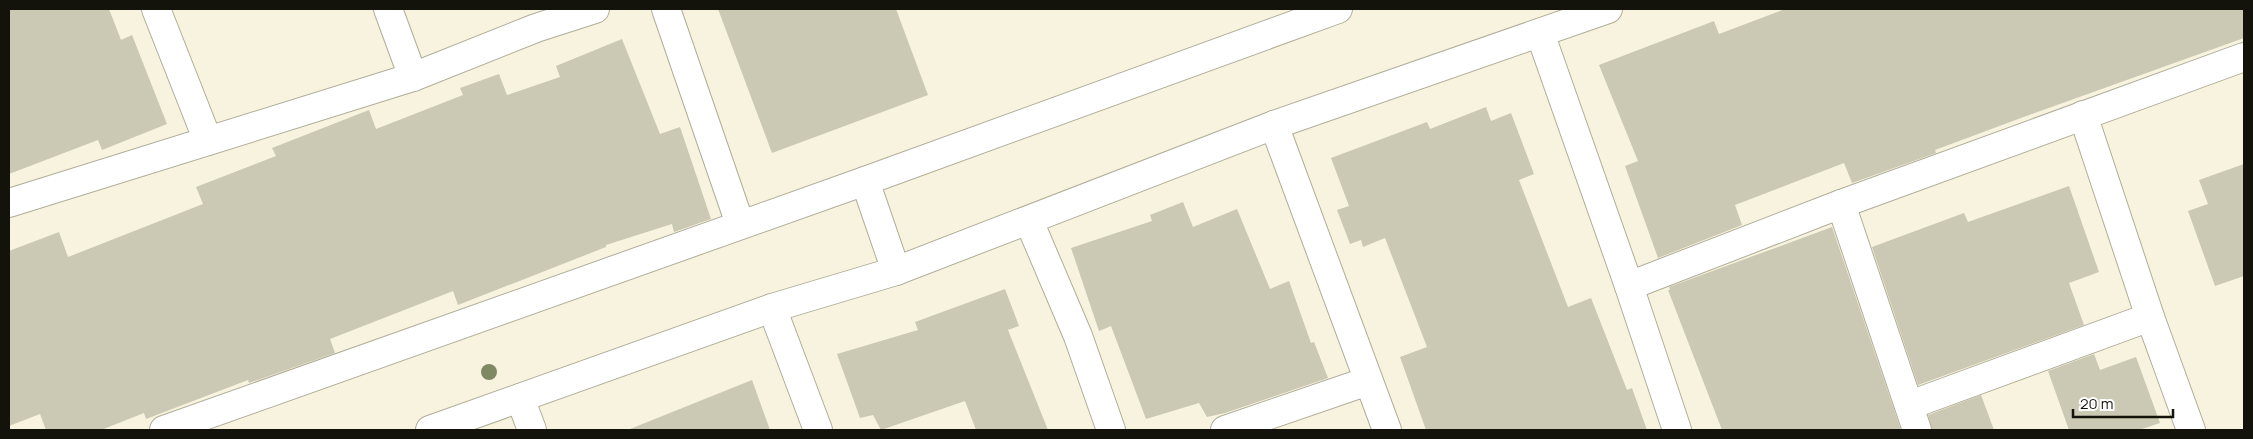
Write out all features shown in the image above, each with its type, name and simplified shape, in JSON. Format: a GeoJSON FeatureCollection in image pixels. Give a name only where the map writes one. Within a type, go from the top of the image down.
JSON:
{"type":"FeatureCollection","features":[{"type":"Feature","properties":{"kind":"street"},"geometry":{"type":"LineString","coordinates":[[156,9],[208,141]]}},
{"type":"Feature","properties":{"kind":"street"},"geometry":{"type":"LineString","coordinates":[[388,9],[413,77]]}},
{"type":"Feature","properties":{"kind":"street"},"geometry":{"type":"LineString","coordinates":[[9,203],[413,77],[536,28],[595,9]]}},
{"type":"Feature","properties":{"kind":"street"},"geometry":{"type":"LineString","coordinates":[[666,9],[740,224]]}},
{"type":"Feature","properties":{"kind":"street"},"geometry":{"type":"LineString","coordinates":[[164,430],[224,420],[740,224],[865,181],[1338,9]]}},
{"type":"Feature","properties":{"kind":"street"},"geometry":{"type":"LineString","coordinates":[[430,430],[772,308],[896,272],[1274,125],[1608,9]]}},
{"type":"Feature","properties":{"kind":"street"},"geometry":{"type":"LineString","coordinates":[[1540,33],[1630,286],[1677,430]]}},
{"type":"Feature","properties":{"kind":"street"},"geometry":{"type":"LineString","coordinates":[[1630,286],[1841,204],[2244,57]]}},
{"type":"Feature","properties":{"kind":"street"},"geometry":{"type":"LineString","coordinates":[[2083,115],[2150,317],[2191,430]]}},
{"type":"Feature","properties":{"kind":"street"},"geometry":{"type":"LineString","coordinates":[[1274,125],[1387,430]]}},
{"type":"Feature","properties":{"kind":"street"},"geometry":{"type":"LineString","coordinates":[[865,181],[896,272]]}},
{"type":"Feature","properties":{"kind":"street"},"geometry":{"type":"LineString","coordinates":[[1841,204],[1917,430]]}},
{"type":"Feature","properties":{"kind":"street"},"geometry":{"type":"LineString","coordinates":[[1029,221],[1078,336],[1111,430]]}},
{"type":"Feature","properties":{"kind":"street"},"geometry":{"type":"LineString","coordinates":[[772,308],[818,430]]}},
{"type":"Feature","properties":{"kind":"street"},"geometry":{"type":"LineString","coordinates":[[1910,405],[2150,317]]}},
{"type":"Feature","properties":{"kind":"street"},"geometry":{"type":"LineString","coordinates":[[1225,430],[1368,381]]}},
{"type":"Feature","properties":{"kind":"street"},"geometry":{"type":"LineString","coordinates":[[520,398],[532,430]]}},
{"type":"Feature","properties":{"kind":"building"},"geometry":{"type":"Polygon","coordinates":[[[9,9],[109,9],[121,40],[132,35],[167,124],[102,150],[98,140],[9,174],[9,9]]]}},
{"type":"Feature","properties":{"kind":"building"},"geometry":{"type":"Polygon","coordinates":[[[718,9],[896,9],[928,95],[772,153],[718,9]]]}},
{"type":"Feature","properties":{"kind":"building"},"geometry":{"type":"Polygon","coordinates":[[[1785,9],[2244,9],[2244,38],[2029,115],[1935,150],[1936,153],[1852,183],[1844,163],[1735,205],[1742,225],[1658,258],[1625,166],[1638,161],[1599,65],[1714,21],[1719,34],[1785,9]]]}},
{"type":"Feature","properties":{"kind":"building"},"geometry":{"type":"Polygon","coordinates":[[[622,39],[660,134],[680,127],[711,219],[674,232],[672,224],[606,245],[606,247],[458,305],[453,291],[330,339],[335,353],[249,383],[248,380],[146,419],[144,413],[101,430],[46,430],[40,414],[9,426],[9,251],[59,232],[68,257],[203,204],[196,187],[276,156],[272,148],[369,110],[376,129],[463,95],[460,88],[499,74],[507,95],[560,77],[556,66],[622,39]]]}},
{"type":"Feature","properties":{"kind":"building"},"geometry":{"type":"Polygon","coordinates":[[[1486,107],[1491,121],[1511,113],[1534,174],[1519,180],[1568,307],[1591,298],[1627,390],[1632,388],[1647,430],[1426,430],[1400,357],[1427,347],[1385,238],[1363,247],[1361,240],[1350,244],[1337,210],[1349,206],[1331,158],[1427,122],[1430,129],[1486,107]]]}},
{"type":"Feature","properties":{"kind":"building"},"geometry":{"type":"Polygon","coordinates":[[[2244,164],[2244,276],[2215,286],[2188,211],[2208,204],[2199,180],[2244,164]]]}},
{"type":"Feature","properties":{"kind":"building"},"geometry":{"type":"Polygon","coordinates":[[[2069,186],[2099,272],[2069,283],[2084,325],[1918,385],[1872,247],[1964,213],[1968,222],[2069,186]]]}},
{"type":"Feature","properties":{"kind":"building"},"geometry":{"type":"Polygon","coordinates":[[[1183,202],[1193,227],[1237,209],[1270,289],[1289,281],[1311,343],[1314,342],[1328,378],[1225,413],[1207,417],[1199,403],[1146,419],[1111,326],[1099,331],[1071,248],[1152,221],[1150,215],[1183,202]]]}},
{"type":"Feature","properties":{"kind":"building"},"geometry":{"type":"Polygon","coordinates":[[[1832,227],[1901,430],[1722,430],[1668,290],[1670,290],[1669,287],[1832,227]]]}},
{"type":"Feature","properties":{"kind":"building"},"geometry":{"type":"Polygon","coordinates":[[[1005,289],[1019,326],[1008,330],[1048,430],[976,430],[965,401],[881,430],[873,415],[860,418],[837,354],[918,330],[915,322],[1005,289]]]}},
{"type":"Feature","properties":{"kind":"building"},"geometry":{"type":"Polygon","coordinates":[[[2094,354],[2100,370],[2136,357],[2160,423],[2139,430],[2069,430],[2048,371],[2094,354]]]}},
{"type":"Feature","properties":{"kind":"building"},"geometry":{"type":"Polygon","coordinates":[[[752,380],[770,430],[630,430],[630,429],[752,380]]]}},
{"type":"Feature","properties":{"kind":"building"},"geometry":{"type":"Polygon","coordinates":[[[1981,395],[1994,430],[1932,430],[1928,415],[1981,395]]]}}]}
